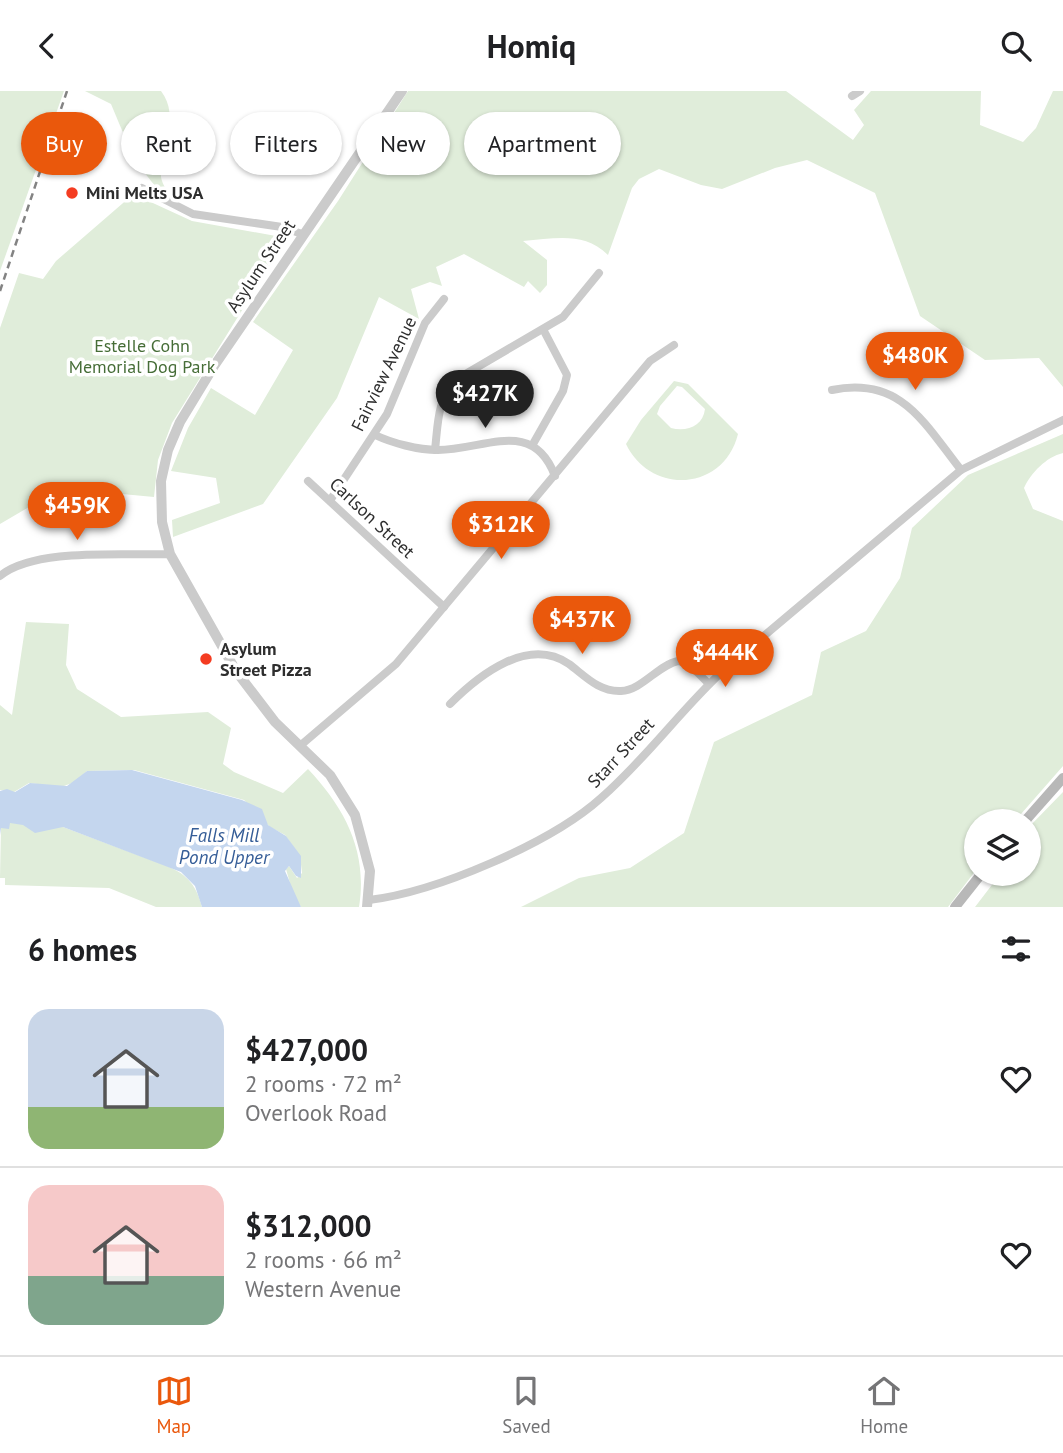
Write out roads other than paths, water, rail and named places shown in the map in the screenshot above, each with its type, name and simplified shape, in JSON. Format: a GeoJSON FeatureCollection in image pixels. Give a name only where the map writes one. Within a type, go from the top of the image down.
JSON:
{"type":"FeatureCollection","features":[{"type":"Feature","properties":{"kind":"main road"},"geometry":{"type":"LineString","coordinates":[[1035,809],[1063,778]]}},
{"type":"Feature","properties":{"kind":"main road"},"geometry":{"type":"LineString","coordinates":[[955,907],[972,886]]}},
{"type":"Feature","properties":{"kind":"street","name":"Asylum Street"},"geometry":{"type":"LineString","coordinates":[[368,904],[366,849],[355,815],[340,788],[253,696],[170,554],[161,500],[161,481],[168,450],[180,422],[201,387],[302,234],[402,91]]}},
{"type":"Feature","properties":{"kind":"street"},"geometry":{"type":"LineString","coordinates":[[142,188],[193,214],[282,227],[302,234]]}},
{"type":"Feature","properties":{"kind":"street"},"geometry":{"type":"LineString","coordinates":[[435,450],[446,389],[457,379],[544,331],[563,317],[599,273]]}},
{"type":"Feature","properties":{"kind":"street","name":"Fairview Avenue"},"geometry":{"type":"LineString","coordinates":[[331,499],[387,414],[425,323],[444,299]]}},
{"type":"Feature","properties":{"kind":"street"},"geometry":{"type":"LineString","coordinates":[[533,444],[563,390],[568,375],[544,331]]}},
{"type":"Feature","properties":{"kind":"street"},"geometry":{"type":"LineString","coordinates":[[301,745],[397,664],[650,361],[674,345]]}},
{"type":"Feature","properties":{"kind":"street"},"geometry":{"type":"LineString","coordinates":[[832,390],[864,387],[898,397],[914,411],[961,470]]}},
{"type":"Feature","properties":{"kind":"street","name":"Starr Street"},"geometry":{"type":"LineString","coordinates":[[368,904],[432,884],[527,848],[574,822],[623,777],[709,684],[961,470],[1063,421]]}},
{"type":"Feature","properties":{"kind":"street"},"geometry":{"type":"LineString","coordinates":[[375,435],[387,441],[435,450],[516,439],[533,444],[550,463],[555,476]]}},
{"type":"Feature","properties":{"kind":"street","name":"Carlson Street"},"geometry":{"type":"LineString","coordinates":[[308,481],[331,499],[444,607]]}},
{"type":"Feature","properties":{"kind":"street"},"geometry":{"type":"LineString","coordinates":[[0,576],[13,566],[40,558],[170,554]]}},
{"type":"Feature","properties":{"kind":"street"},"geometry":{"type":"LineString","coordinates":[[450,704],[475,679],[513,660],[534,654],[566,663],[592,683],[611,690],[633,687],[678,661],[689,664],[709,684]]}},
{"type":"Feature","properties":{"kind":"water","name":"Falls Mill Pond Upper"},"geometry":{"type":"Polygon","coordinates":[[[132,770],[242,800],[262,809],[268,825],[286,836],[301,856],[301,878],[296,876],[289,866],[285,871],[301,907],[202,907],[195,886],[181,872],[63,827],[35,833],[23,825],[10,823],[9,829],[1,828],[0,835],[0,791],[7,789],[15,792],[30,783],[67,786],[87,771],[132,770]]]}},
{"type":"Feature","properties":{"kind":"railway"},"geometry":{"type":"LineString","coordinates":[[0,291],[67,91]]}},
{"type":"Feature","properties":{"kind":"place","name":"Mini Melts USA"},"geometry":{"type":"Point","coordinates":[72,193]}},
{"type":"Feature","properties":{"kind":"place","name":"Asylum Street Pizza"},"geometry":{"type":"Point","coordinates":[206,659]}},
{"type":"Feature","properties":{"kind":"park label","name":"Estelle Cohn Memorial Dog Park"},"geometry":{"type":"Point","coordinates":[142,356]}}]}
